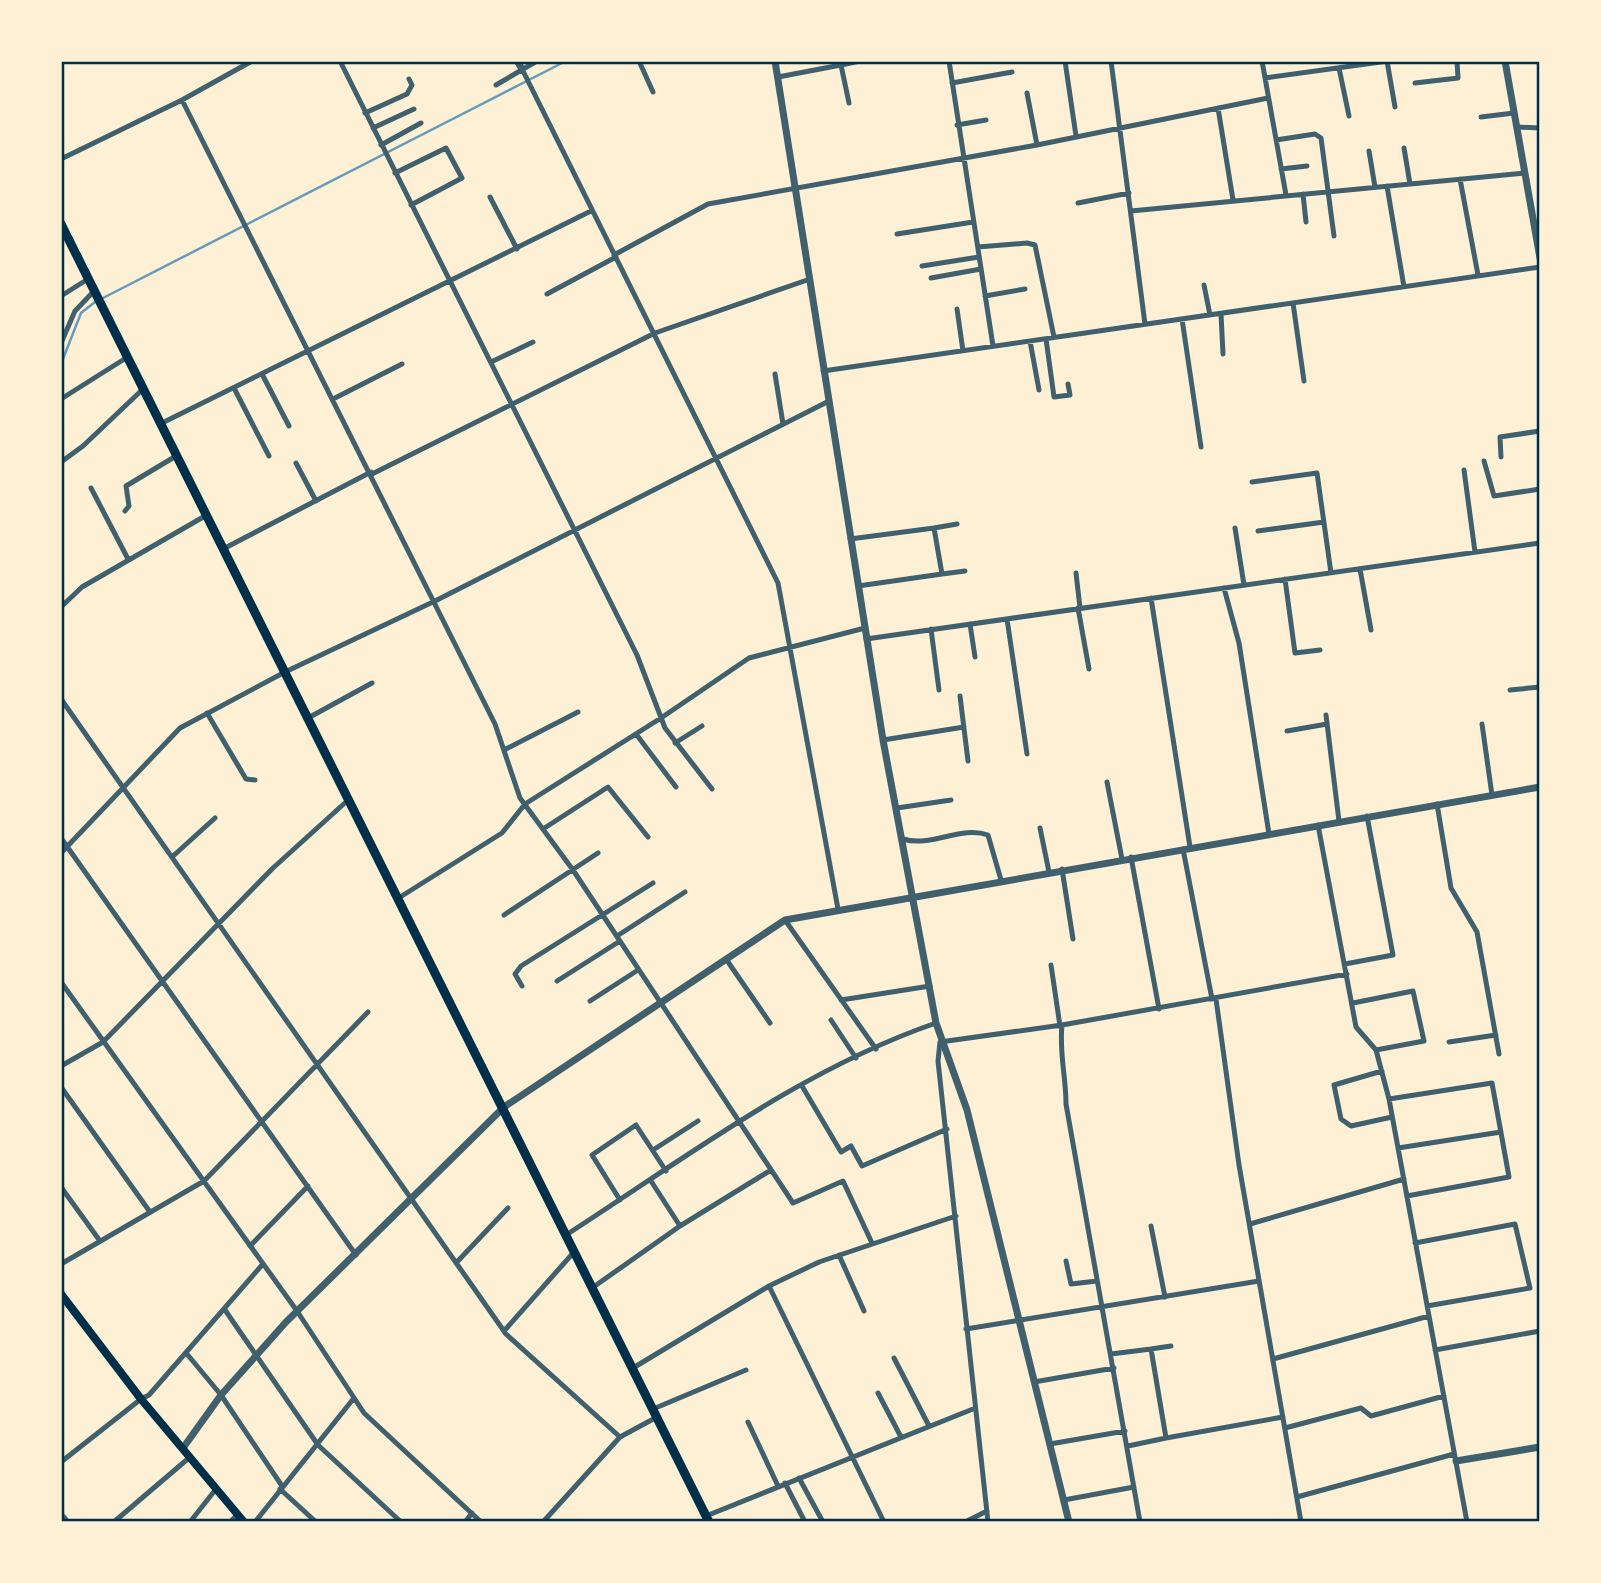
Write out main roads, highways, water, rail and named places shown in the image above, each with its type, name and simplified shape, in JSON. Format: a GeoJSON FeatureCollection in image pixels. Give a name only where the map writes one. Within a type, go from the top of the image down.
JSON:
{"type":"FeatureCollection","features":[{"type":"Feature","properties":{"kind":"highway"},"geometry":{"type":"LineString","coordinates":[[62,226],[708,1519]]}},
{"type":"Feature","properties":{"kind":"main road"},"geometry":{"type":"LineString","coordinates":[[61,1294],[141,1399],[241,1518]]}},
{"type":"Feature","properties":{"kind":"waterway"},"geometry":{"type":"LineString","coordinates":[[101,299],[566,61]]}},
{"type":"Feature","properties":{"kind":"waterway"},"geometry":{"type":"LineString","coordinates":[[61,364],[81,313],[95,302]]}}]}
